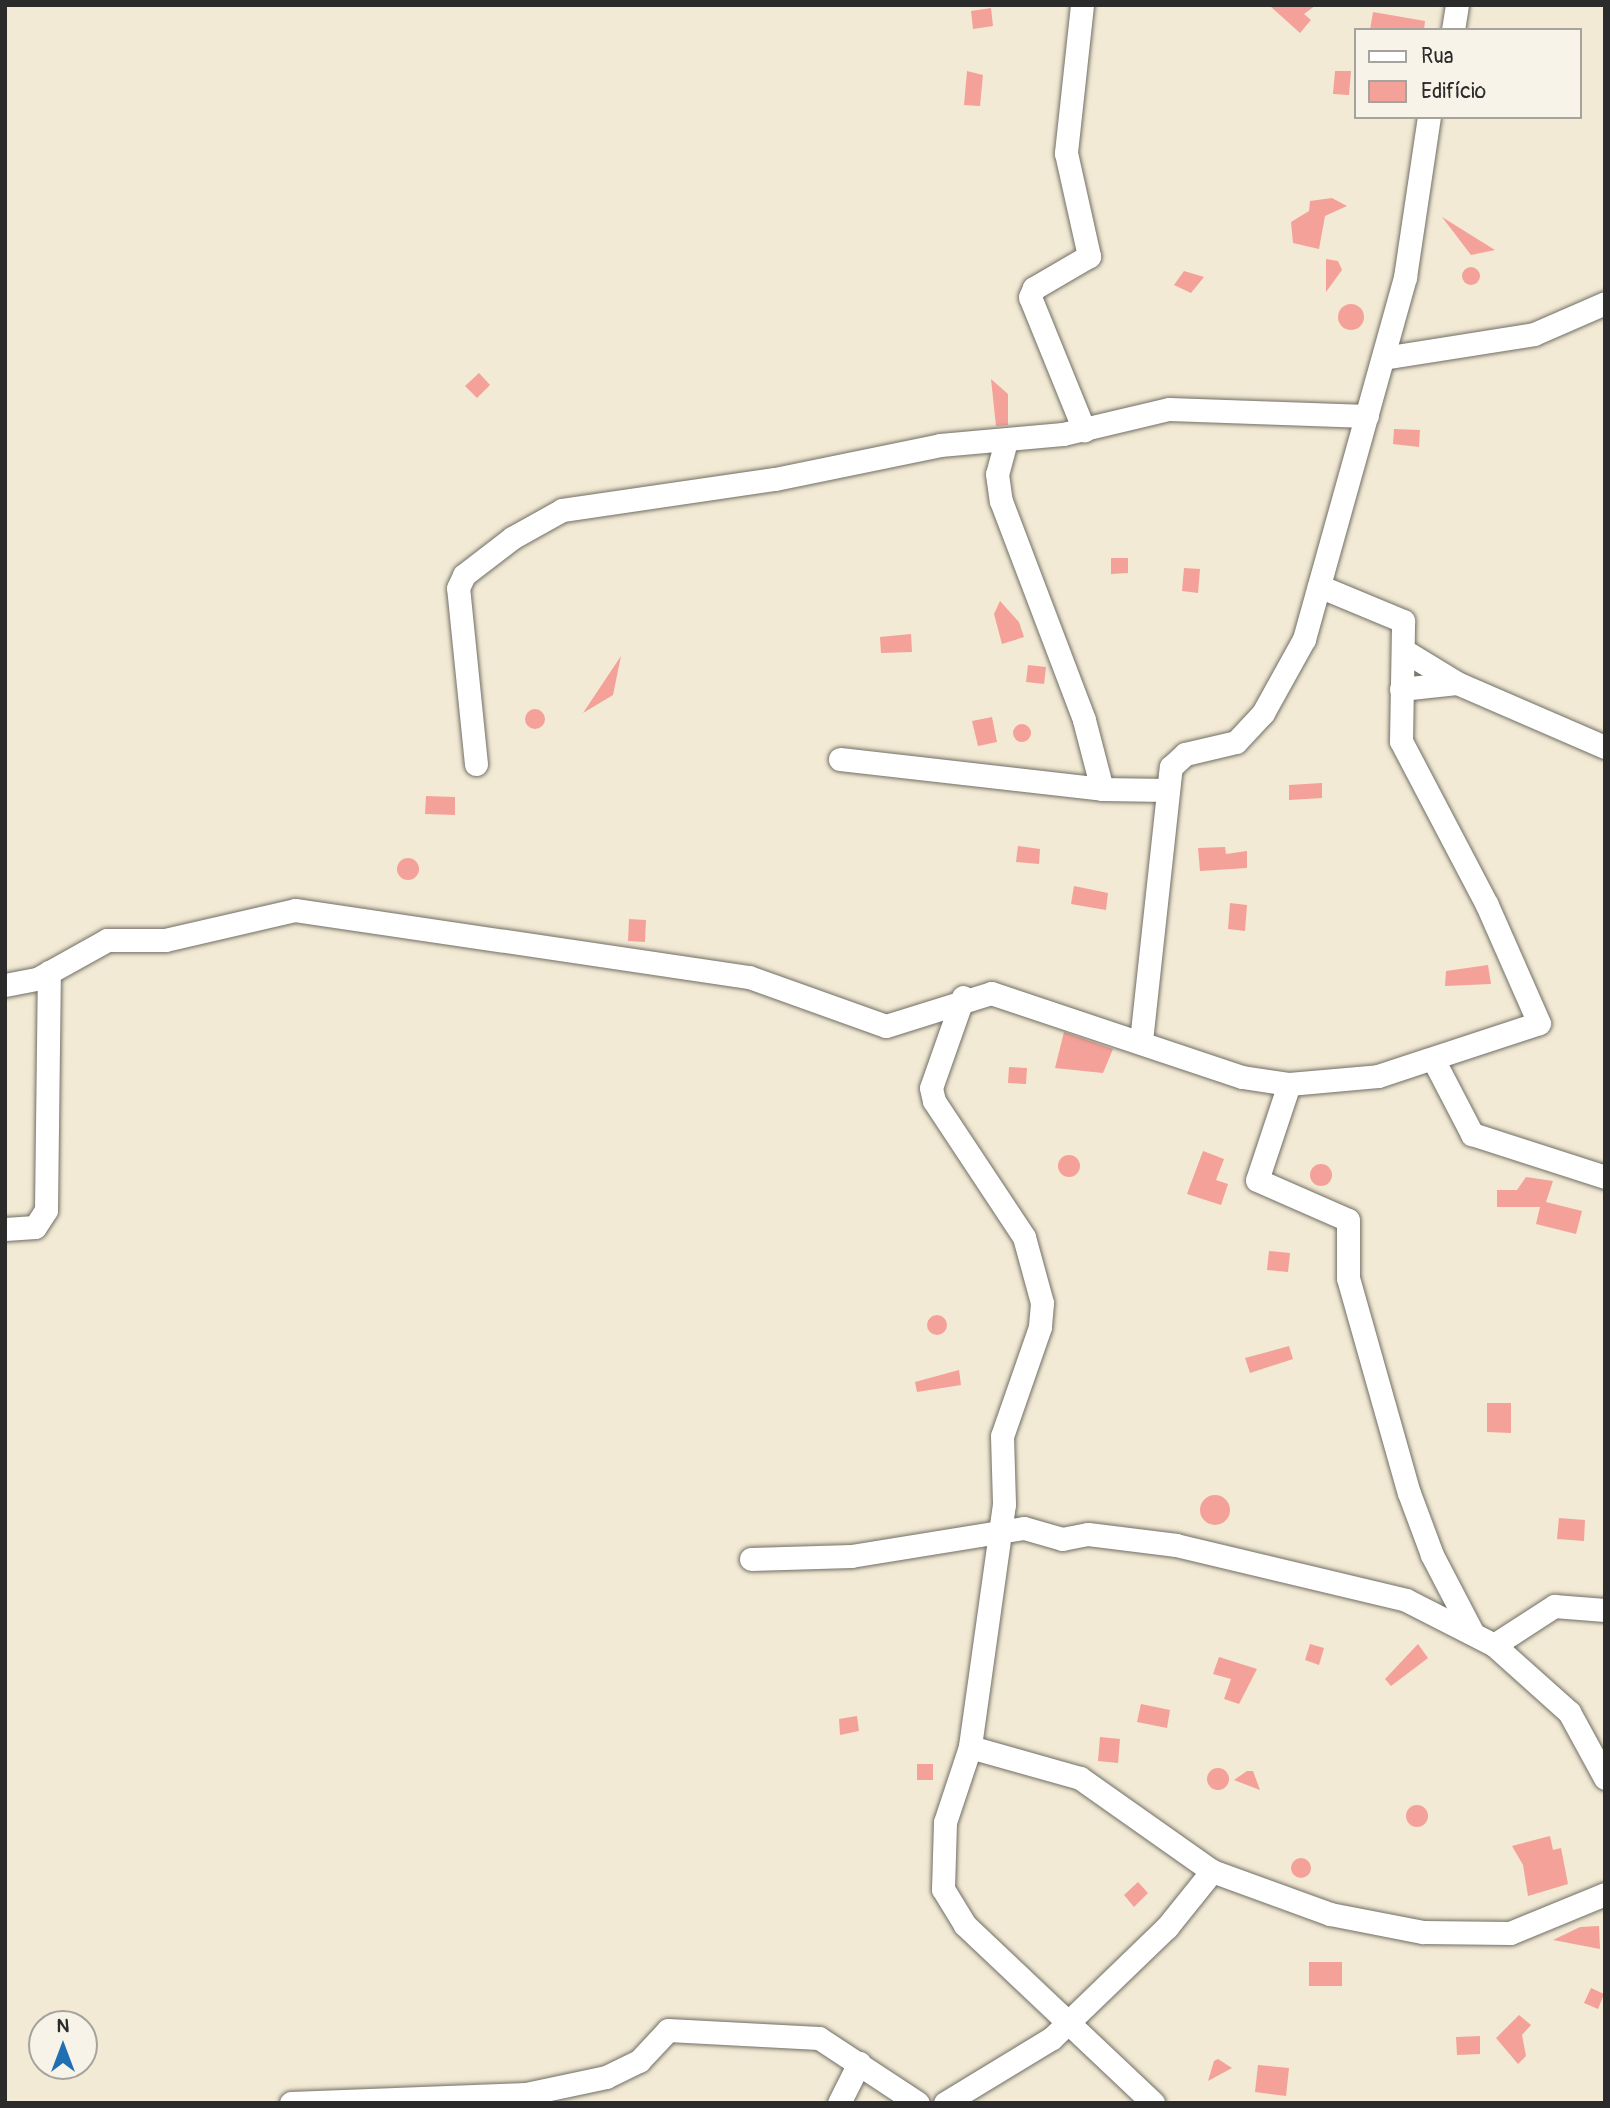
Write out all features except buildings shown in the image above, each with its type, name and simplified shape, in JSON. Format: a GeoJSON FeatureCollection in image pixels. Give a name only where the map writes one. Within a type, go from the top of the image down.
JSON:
{"type":"FeatureCollection","features":[{"type":"Feature","properties":{"kind":"street"},"geometry":{"type":"LineString","coordinates":[[1082,5],[1066,153],[1089,256],[1034,288],[1030,297],[1084,429]]}},
{"type":"Feature","properties":{"kind":"street"},"geometry":{"type":"LineString","coordinates":[[1453,28],[1457,5]]}},
{"type":"Feature","properties":{"kind":"street"},"geometry":{"type":"LineString","coordinates":[[1140,1041],[1168,790],[1177,758],[1226,747],[1263,713],[1293,664],[1319,586],[1384,358],[1417,220],[1429,119]]}},
{"type":"Feature","properties":{"kind":"street"},"geometry":{"type":"LineString","coordinates":[[1384,358],[1534,334],[1605,303]]}},
{"type":"Feature","properties":{"kind":"street"},"geometry":{"type":"LineString","coordinates":[[476,764],[458,588],[464,575],[512,538],[579,505],[732,486],[940,446],[1006,441],[1084,429],[1169,409],[1367,416]]}},
{"type":"Feature","properties":{"kind":"street"},"geometry":{"type":"LineString","coordinates":[[1006,441],[997,474],[1001,501],[1083,720],[1102,789]]}},
{"type":"Feature","properties":{"kind":"street"},"geometry":{"type":"LineString","coordinates":[[5,985],[49,972],[107,940],[165,940],[295,910],[749,977],[886,1026],[904,1024],[963,997],[991,993],[1242,1077],[1289,1084],[1378,1076],[1541,1021],[1401,741],[1403,650],[1398,615],[1319,586]]}},
{"type":"Feature","properties":{"kind":"street"},"geometry":{"type":"LineString","coordinates":[[1403,650],[1457,683],[1605,747]]}},
{"type":"Feature","properties":{"kind":"street"},"geometry":{"type":"LineString","coordinates":[[1401,689],[1457,683]]}},
{"type":"Feature","properties":{"kind":"street"},"geometry":{"type":"LineString","coordinates":[[840,759],[1102,789],[1168,790]]}},
{"type":"Feature","properties":{"kind":"street"},"geometry":{"type":"LineString","coordinates":[[5,1229],[35,1227],[46,1210],[49,972]]}},
{"type":"Feature","properties":{"kind":"street"},"geometry":{"type":"LineString","coordinates":[[963,997],[931,1088],[934,1101],[1024,1237],[1042,1303],[1040,1327],[1002,1436],[1010,1513],[1024,1528],[1062,1539],[1088,1534],[1189,1548],[1406,1600],[1494,1645],[1569,1712],[1605,1778]]}},
{"type":"Feature","properties":{"kind":"street"},"geometry":{"type":"LineString","coordinates":[[1433,1059],[1472,1134],[1605,1177]]}},
{"type":"Feature","properties":{"kind":"street"},"geometry":{"type":"LineString","coordinates":[[1289,1084],[1257,1180],[1348,1220],[1350,1286],[1409,1493],[1432,1555],[1472,1632]]}},
{"type":"Feature","properties":{"kind":"street"},"geometry":{"type":"LineString","coordinates":[[1006,1487],[970,1747],[945,1822],[943,1889],[964,1925],[1069,2017],[1153,2103]]}},
{"type":"Feature","properties":{"kind":"street"},"geometry":{"type":"LineString","coordinates":[[751,1559],[851,1556],[999,1537],[1024,1528]]}},
{"type":"Feature","properties":{"kind":"street"},"geometry":{"type":"LineString","coordinates":[[1494,1645],[1554,1606],[1605,1610]]}},
{"type":"Feature","properties":{"kind":"street"},"geometry":{"type":"LineString","coordinates":[[970,1747],[1080,1778],[1212,1871],[1330,1913],[1465,1935],[1510,1933],[1605,1894]]}},
{"type":"Feature","properties":{"kind":"street"},"geometry":{"type":"LineString","coordinates":[[944,2103],[1052,2038],[1069,2017],[1167,1927],[1212,1871]]}},
{"type":"Feature","properties":{"kind":"street"},"geometry":{"type":"LineString","coordinates":[[290,2103],[495,2100],[606,2077],[639,2061],[668,2031],[803,2035],[859,2063],[918,2103]]}},
{"type":"Feature","properties":{"kind":"street"},"geometry":{"type":"LineString","coordinates":[[839,2103],[859,2063]]}}]}
